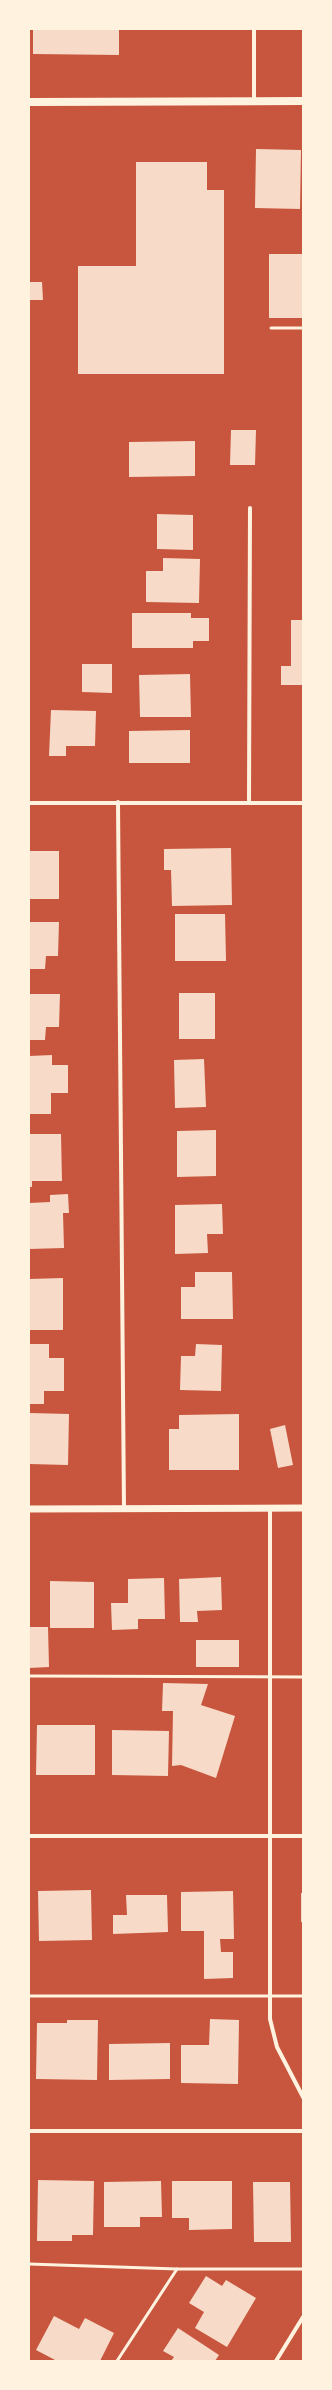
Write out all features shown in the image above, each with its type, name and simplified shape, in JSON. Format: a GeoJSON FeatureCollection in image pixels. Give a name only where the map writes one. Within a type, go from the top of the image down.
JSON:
{"type":"FeatureCollection","features":[{"type":"Feature","properties":{"kind":"main road"},"geometry":{"type":"LineString","coordinates":[[29,102],[303,101]]}},
{"type":"Feature","properties":{"kind":"street"},"geometry":{"type":"LineString","coordinates":[[254,29],[254,101]]}},
{"type":"Feature","properties":{"kind":"street"},"geometry":{"type":"LineString","coordinates":[[249,802],[250,508]]}},
{"type":"Feature","properties":{"kind":"street"},"geometry":{"type":"LineString","coordinates":[[118,802],[124,1509]]}},
{"type":"Feature","properties":{"kind":"street"},"geometry":{"type":"LineString","coordinates":[[29,803],[303,803]]}},
{"type":"Feature","properties":{"kind":"street"},"geometry":{"type":"LineString","coordinates":[[270,1508],[270,2019],[277,2047],[303,2097]]}},
{"type":"Feature","properties":{"kind":"street"},"geometry":{"type":"LineString","coordinates":[[29,1509],[303,1508]]}},
{"type":"Feature","properties":{"kind":"street"},"geometry":{"type":"LineString","coordinates":[[29,1836],[303,1836]]}},
{"type":"Feature","properties":{"kind":"street"},"geometry":{"type":"LineString","coordinates":[[29,2131],[303,2131]]}},
{"type":"Feature","properties":{"kind":"street"},"geometry":{"type":"LineString","coordinates":[[276,2361],[303,2317]]}},
{"type":"Feature","properties":{"kind":"lane"},"geometry":{"type":"LineString","coordinates":[[271,328],[303,328]]}},
{"type":"Feature","properties":{"kind":"lane"},"geometry":{"type":"LineString","coordinates":[[29,1676],[303,1677]]}},
{"type":"Feature","properties":{"kind":"lane"},"geometry":{"type":"LineString","coordinates":[[29,1996],[303,1996]]}},
{"type":"Feature","properties":{"kind":"lane"},"geometry":{"type":"LineString","coordinates":[[29,2264],[177,2269],[303,2269]]}},
{"type":"Feature","properties":{"kind":"lane"},"geometry":{"type":"LineString","coordinates":[[117,2361],[177,2269]]}},
{"type":"Feature","properties":{"kind":"building"},"geometry":{"type":"Polygon","coordinates":[[[33,29],[119,29],[119,55],[33,54],[33,29]]]}},
{"type":"Feature","properties":{"kind":"building"},"geometry":{"type":"Polygon","coordinates":[[[256,149],[301,150],[300,209],[255,208],[256,149]]]}},
{"type":"Feature","properties":{"kind":"building"},"geometry":{"type":"Polygon","coordinates":[[[136,162],[207,162],[207,190],[224,190],[224,374],[78,374],[78,266],[136,266],[136,162]]]}},
{"type":"Feature","properties":{"kind":"building"},"geometry":{"type":"Polygon","coordinates":[[[269,254],[303,254],[303,318],[269,318],[269,254]]]}},
{"type":"Feature","properties":{"kind":"building"},"geometry":{"type":"Polygon","coordinates":[[[29,282],[42,282],[43,300],[29,300],[29,282]]]}},
{"type":"Feature","properties":{"kind":"building"},"geometry":{"type":"Polygon","coordinates":[[[231,430],[256,430],[255,465],[230,465],[231,430]]]}},
{"type":"Feature","properties":{"kind":"building"},"geometry":{"type":"Polygon","coordinates":[[[195,441],[195,476],[129,477],[129,442],[195,441]]]}},
{"type":"Feature","properties":{"kind":"building"},"geometry":{"type":"Polygon","coordinates":[[[157,514],[193,515],[193,550],[157,549],[157,514]]]}},
{"type":"Feature","properties":{"kind":"building"},"geometry":{"type":"Polygon","coordinates":[[[163,558],[200,559],[199,603],[146,602],[146,571],[163,571],[163,558]]]}},
{"type":"Feature","properties":{"kind":"building"},"geometry":{"type":"Polygon","coordinates":[[[132,613],[191,613],[191,618],[209,618],[209,641],[193,641],[193,648],[132,648],[132,613]]]}},
{"type":"Feature","properties":{"kind":"building"},"geometry":{"type":"Polygon","coordinates":[[[291,620],[303,620],[303,685],[281,685],[281,666],[291,666],[291,620]]]}},
{"type":"Feature","properties":{"kind":"building"},"geometry":{"type":"Polygon","coordinates":[[[82,664],[112,664],[112,693],[82,692],[82,664]]]}},
{"type":"Feature","properties":{"kind":"building"},"geometry":{"type":"Polygon","coordinates":[[[190,674],[191,717],[140,717],[139,675],[190,674]]]}},
{"type":"Feature","properties":{"kind":"building"},"geometry":{"type":"Polygon","coordinates":[[[51,710],[96,711],[95,746],[66,746],[66,756],[49,756],[51,710]]]}},
{"type":"Feature","properties":{"kind":"building"},"geometry":{"type":"Polygon","coordinates":[[[190,730],[190,763],[129,763],[129,731],[190,730]]]}},
{"type":"Feature","properties":{"kind":"building"},"geometry":{"type":"Polygon","coordinates":[[[231,848],[232,905],[172,906],[171,870],[164,870],[164,849],[231,848]]]}},
{"type":"Feature","properties":{"kind":"building"},"geometry":{"type":"Polygon","coordinates":[[[29,851],[59,851],[59,899],[29,899],[29,851]]]}},
{"type":"Feature","properties":{"kind":"building"},"geometry":{"type":"Polygon","coordinates":[[[175,914],[225,914],[226,961],[175,961],[175,914]]]}},
{"type":"Feature","properties":{"kind":"building"},"geometry":{"type":"Polygon","coordinates":[[[29,922],[59,922],[58,956],[46,956],[45,969],[29,969],[29,922]]]}},
{"type":"Feature","properties":{"kind":"building"},"geometry":{"type":"Polygon","coordinates":[[[179,993],[215,993],[215,1039],[179,1039],[179,993]]]}},
{"type":"Feature","properties":{"kind":"building"},"geometry":{"type":"Polygon","coordinates":[[[29,994],[60,994],[59,1027],[46,1027],[45,1040],[29,1040],[29,994]]]}},
{"type":"Feature","properties":{"kind":"building"},"geometry":{"type":"Polygon","coordinates":[[[52,1055],[52,1065],[68,1065],[68,1093],[51,1093],[51,1114],[29,1114],[29,1056],[52,1055]]]}},
{"type":"Feature","properties":{"kind":"building"},"geometry":{"type":"Polygon","coordinates":[[[204,1059],[206,1107],[175,1108],[174,1060],[204,1059]]]}},
{"type":"Feature","properties":{"kind":"building"},"geometry":{"type":"Polygon","coordinates":[[[216,1130],[216,1176],[177,1177],[177,1131],[216,1130]]]}},
{"type":"Feature","properties":{"kind":"building"},"geometry":{"type":"Polygon","coordinates":[[[29,1134],[61,1134],[62,1181],[32,1181],[32,1187],[29,1187],[29,1134]]]}},
{"type":"Feature","properties":{"kind":"building"},"geometry":{"type":"Polygon","coordinates":[[[68,1194],[69,1213],[63,1213],[64,1248],[29,1249],[29,1203],[50,1202],[50,1195],[68,1194]]]}},
{"type":"Feature","properties":{"kind":"building"},"geometry":{"type":"Polygon","coordinates":[[[222,1204],[223,1234],[207,1234],[208,1253],[175,1254],[175,1205],[222,1204]]]}},
{"type":"Feature","properties":{"kind":"building"},"geometry":{"type":"Polygon","coordinates":[[[195,1272],[232,1272],[233,1319],[181,1319],[181,1287],[195,1287],[195,1272]]]}},
{"type":"Feature","properties":{"kind":"building"},"geometry":{"type":"Polygon","coordinates":[[[63,1278],[63,1330],[29,1330],[29,1279],[63,1278]]]}},
{"type":"Feature","properties":{"kind":"building"},"geometry":{"type":"Polygon","coordinates":[[[29,1344],[49,1344],[49,1358],[64,1358],[64,1391],[44,1391],[44,1404],[29,1404],[29,1344]]]}},
{"type":"Feature","properties":{"kind":"building"},"geometry":{"type":"Polygon","coordinates":[[[196,1344],[222,1345],[221,1391],[180,1390],[181,1356],[195,1356],[196,1344]]]}},
{"type":"Feature","properties":{"kind":"building"},"geometry":{"type":"Polygon","coordinates":[[[30,1413],[69,1414],[68,1465],[29,1464],[30,1413]]]}},
{"type":"Feature","properties":{"kind":"building"},"geometry":{"type":"Polygon","coordinates":[[[239,1414],[239,1470],[169,1470],[169,1429],[179,1429],[179,1415],[239,1414]]]}},
{"type":"Feature","properties":{"kind":"building"},"geometry":{"type":"Polygon","coordinates":[[[285,1425],[293,1465],[278,1468],[270,1429],[285,1425]]]}},
{"type":"Feature","properties":{"kind":"building"},"geometry":{"type":"Polygon","coordinates":[[[221,1577],[222,1610],[197,1611],[198,1622],[180,1622],[179,1579],[221,1577]]]}},
{"type":"Feature","properties":{"kind":"building"},"geometry":{"type":"Polygon","coordinates":[[[164,1578],[165,1619],[138,1619],[138,1629],[112,1630],[111,1603],[128,1603],[128,1579],[164,1578]]]}},
{"type":"Feature","properties":{"kind":"building"},"geometry":{"type":"Polygon","coordinates":[[[50,1581],[94,1582],[94,1628],[50,1628],[50,1581]]]}},
{"type":"Feature","properties":{"kind":"building"},"geometry":{"type":"Polygon","coordinates":[[[29,1627],[48,1627],[49,1667],[29,1668],[29,1627]]]}},
{"type":"Feature","properties":{"kind":"building"},"geometry":{"type":"Polygon","coordinates":[[[196,1640],[239,1640],[239,1667],[196,1667],[196,1640]]]}},
{"type":"Feature","properties":{"kind":"building"},"geometry":{"type":"Polygon","coordinates":[[[163,1683],[208,1684],[201,1705],[235,1716],[216,1778],[181,1765],[172,1766],[173,1711],[162,1711],[163,1683]]]}},
{"type":"Feature","properties":{"kind":"building"},"geometry":{"type":"Polygon","coordinates":[[[37,1725],[95,1725],[95,1775],[36,1775],[37,1725]]]}},
{"type":"Feature","properties":{"kind":"building"},"geometry":{"type":"Polygon","coordinates":[[[112,1730],[169,1731],[168,1776],[112,1775],[112,1730]]]}},
{"type":"Feature","properties":{"kind":"building"},"geometry":{"type":"Polygon","coordinates":[[[91,1890],[92,1940],[39,1941],[38,1891],[91,1890]]]}},
{"type":"Feature","properties":{"kind":"building"},"geometry":{"type":"Polygon","coordinates":[[[233,1891],[234,1939],[220,1939],[221,1952],[233,1952],[233,1978],[204,1979],[204,1931],[181,1931],[181,1892],[233,1891]]]}},
{"type":"Feature","properties":{"kind":"building"},"geometry":{"type":"Polygon","coordinates":[[[301,1893],[303,1893],[303,1922],[301,1922],[301,1893]]]}},
{"type":"Feature","properties":{"kind":"building"},"geometry":{"type":"Polygon","coordinates":[[[126,1895],[167,1895],[168,1932],[113,1934],[113,1915],[127,1915],[126,1895]]]}},
{"type":"Feature","properties":{"kind":"building"},"geometry":{"type":"Polygon","coordinates":[[[210,2019],[239,2020],[238,2084],[181,2083],[181,2045],[209,2045],[210,2019]]]}},
{"type":"Feature","properties":{"kind":"building"},"geometry":{"type":"Polygon","coordinates":[[[67,2020],[98,2020],[97,2080],[36,2079],[37,2023],[67,2023],[67,2020]]]}},
{"type":"Feature","properties":{"kind":"building"},"geometry":{"type":"Polygon","coordinates":[[[170,2043],[170,2079],[109,2080],[109,2044],[170,2043]]]}},
{"type":"Feature","properties":{"kind":"building"},"geometry":{"type":"Polygon","coordinates":[[[38,2180],[94,2181],[93,2235],[72,2235],[72,2241],[37,2241],[38,2180]]]}},
{"type":"Feature","properties":{"kind":"building"},"geometry":{"type":"Polygon","coordinates":[[[161,2181],[162,2217],[140,2217],[140,2227],[104,2227],[104,2182],[161,2181]]]}},
{"type":"Feature","properties":{"kind":"building"},"geometry":{"type":"Polygon","coordinates":[[[172,2181],[232,2181],[232,2229],[189,2230],[189,2218],[172,2218],[172,2181]]]}},
{"type":"Feature","properties":{"kind":"building"},"geometry":{"type":"Polygon","coordinates":[[[253,2182],[290,2182],[291,2242],[254,2242],[253,2182]]]}},
{"type":"Feature","properties":{"kind":"building"},"geometry":{"type":"Polygon","coordinates":[[[206,2276],[222,2286],[226,2280],[256,2298],[227,2347],[195,2328],[204,2312],[189,2303],[206,2276]]]}},
{"type":"Feature","properties":{"kind":"building"},"geometry":{"type":"Polygon","coordinates":[[[54,2316],[79,2329],[85,2318],[114,2333],[100,2361],[57,2361],[36,2350],[54,2316]]]}},
{"type":"Feature","properties":{"kind":"building"},"geometry":{"type":"Polygon","coordinates":[[[178,2328],[219,2355],[215,2361],[171,2361],[174,2357],[163,2351],[178,2328]]]}}]}
